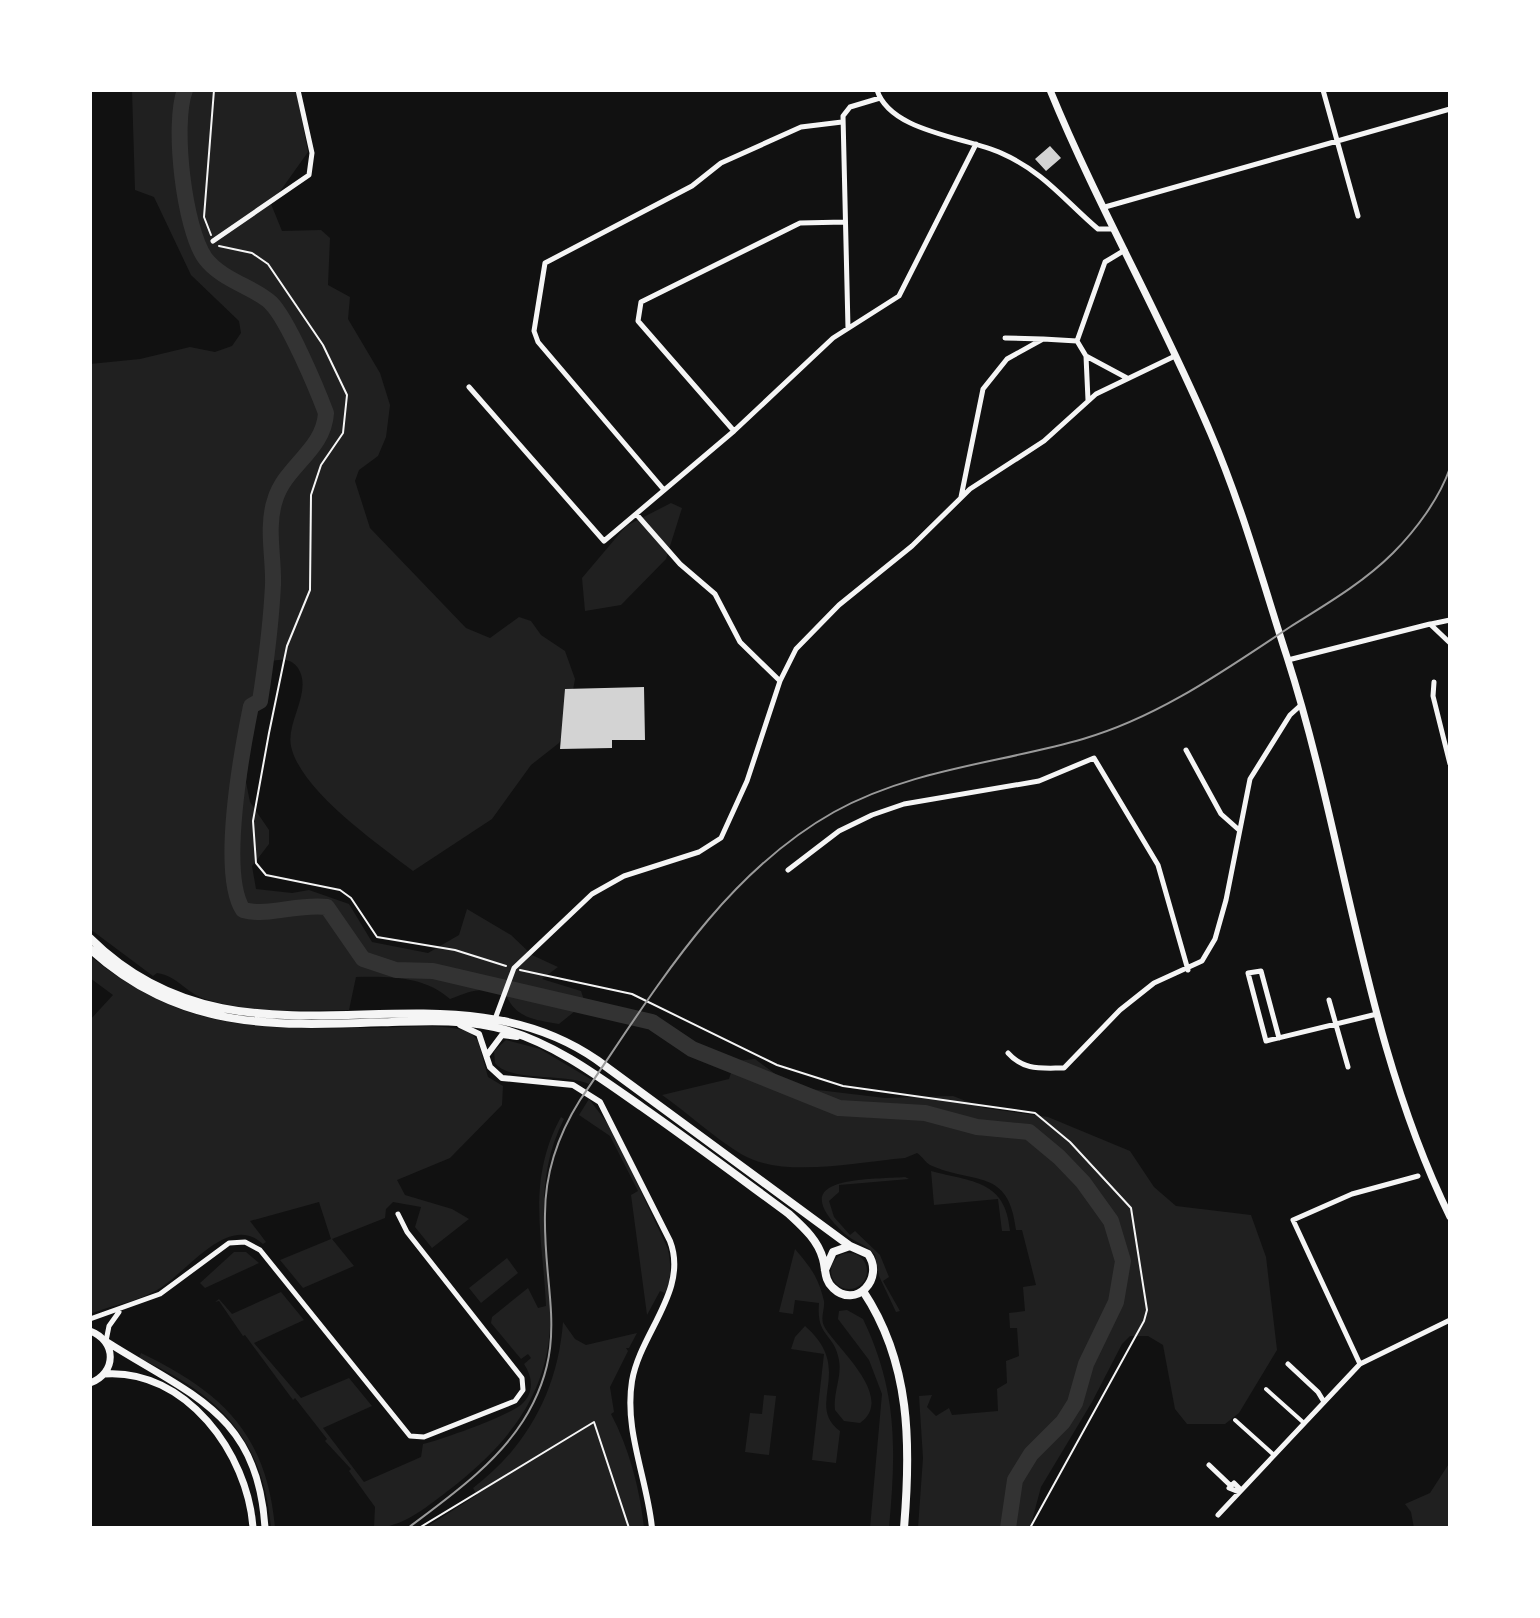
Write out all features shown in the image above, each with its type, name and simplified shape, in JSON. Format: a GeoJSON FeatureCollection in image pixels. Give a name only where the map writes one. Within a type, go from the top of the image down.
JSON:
{"type":"FeatureCollection","features":[{"type":"Feature","properties":{"kind":"main road"},"geometry":{"type":"LineString","coordinates":[[1050,90],[1175,356],[1225,471],[1301,705],[1377,1014],[1432,1181],[1450,1217]]}},
{"type":"Feature","properties":{"kind":"main road"},"geometry":{"type":"LineString","coordinates":[[90,938],[125,968],[153,985],[223,1011],[281,1017],[449,1014],[495,1019],[553,1036],[590,1055],[850,1246],[865,1251],[873,1264],[873,1279],[863,1291],[851,1295],[839,1293],[829,1284],[815,1241],[789,1214],[582,1065],[524,1037],[490,1026],[448,1022],[278,1025],[222,1019],[179,1005],[142,987],[90,949]]}},
{"type":"Feature","properties":{"kind":"main road"},"geometry":{"type":"LineString","coordinates":[[825,1270],[833,1252],[850,1246]]}},
{"type":"Feature","properties":{"kind":"main road"},"geometry":{"type":"LineString","coordinates":[[863,1291],[888,1341],[905,1401],[909,1456],[904,1528]]}},
{"type":"Feature","properties":{"kind":"main road"},"geometry":{"type":"LineString","coordinates":[[90,1331],[186,1387],[224,1420],[243,1447],[255,1474],[265,1528]]}},
{"type":"Feature","properties":{"kind":"main road"},"geometry":{"type":"LineString","coordinates":[[90,1383],[104,1374],[111,1360],[106,1342]]}},
{"type":"Feature","properties":{"kind":"main road"},"geometry":{"type":"LineString","coordinates":[[104,1374],[124,1374],[157,1386],[187,1403],[208,1422],[239,1468],[248,1494],[253,1528]]}},
{"type":"Feature","properties":{"kind":"street"},"geometry":{"type":"LineString","coordinates":[[213,241],[309,175],[312,153],[298,90]]}},
{"type":"Feature","properties":{"kind":"street"},"geometry":{"type":"LineString","coordinates":[[877,90],[880,98],[911,125],[1001,153],[1053,183],[1098,229],[1115,229]]}},
{"type":"Feature","properties":{"kind":"street"},"geometry":{"type":"LineString","coordinates":[[1323,90],[1358,216]]}},
{"type":"Feature","properties":{"kind":"street"},"geometry":{"type":"LineString","coordinates":[[848,329],[842,122],[850,107],[880,98]]}},
{"type":"Feature","properties":{"kind":"street"},"geometry":{"type":"LineString","coordinates":[[1105,207],[1450,109]]}},
{"type":"Feature","properties":{"kind":"street"},"geometry":{"type":"LineString","coordinates":[[664,490],[538,342],[534,331],[545,263],[692,186],[721,163],[801,127],[842,122]]}},
{"type":"Feature","properties":{"kind":"street"},"geometry":{"type":"LineString","coordinates":[[469,387],[604,541],[848,329],[899,296],[976,144]]}},
{"type":"Feature","properties":{"kind":"street"},"geometry":{"type":"LineString","coordinates":[[734,431],[638,321],[641,302],[800,223],[845,222]]}},
{"type":"Feature","properties":{"kind":"street"},"geometry":{"type":"LineString","coordinates":[[1077,341],[1105,262],[1125,250]]}},
{"type":"Feature","properties":{"kind":"street"},"geometry":{"type":"LineString","coordinates":[[1005,338],[1077,341]]}},
{"type":"Feature","properties":{"kind":"street"},"geometry":{"type":"LineString","coordinates":[[961,499],[983,389],[1007,359],[1043,339]]}},
{"type":"Feature","properties":{"kind":"street"},"geometry":{"type":"LineString","coordinates":[[1077,341],[1086,356],[1088,400]]}},
{"type":"Feature","properties":{"kind":"street"},"geometry":{"type":"LineString","coordinates":[[1086,356],[1128,379]]}},
{"type":"Feature","properties":{"kind":"street"},"geometry":{"type":"LineString","coordinates":[[495,1019],[514,968],[592,894],[624,876],[699,852],[721,838],[747,781],[780,681],[796,649],[961,499],[1044,441],[1088,400],[1175,356]]}},
{"type":"Feature","properties":{"kind":"street"},"geometry":{"type":"LineString","coordinates":[[637,515],[680,564],[715,594],[740,642],[780,681]]}},
{"type":"Feature","properties":{"kind":"street"},"geometry":{"type":"LineString","coordinates":[[1286,656],[1450,620]]}},
{"type":"Feature","properties":{"kind":"street"},"geometry":{"type":"LineString","coordinates":[[1430,624],[1450,643]]}},
{"type":"Feature","properties":{"kind":"street"},"geometry":{"type":"LineString","coordinates":[[1434,682],[1433,696],[1450,761]]}},
{"type":"Feature","properties":{"kind":"street"},"geometry":{"type":"LineString","coordinates":[[1008,1053],[1018,1064],[1029,1068],[1064,1068],[1120,1010],[1154,983],[1202,961],[1215,939],[1250,779],[1274,739],[1301,705]]}},
{"type":"Feature","properties":{"kind":"street"},"geometry":{"type":"LineString","coordinates":[[1186,750],[1221,814],[1240,830]]}},
{"type":"Feature","properties":{"kind":"street"},"geometry":{"type":"LineString","coordinates":[[788,870],[839,831],[872,815],[904,804],[1039,781],[1094,758],[1158,865],[1188,970]]}},
{"type":"Feature","properties":{"kind":"street"},"geometry":{"type":"LineString","coordinates":[[1279,1038],[1261,971],[1248,973],[1266,1041],[1279,1038],[1377,1014]]}},
{"type":"Feature","properties":{"kind":"street"},"geometry":{"type":"LineString","coordinates":[[1329,1000],[1348,1067]]}},
{"type":"Feature","properties":{"kind":"street"},"geometry":{"type":"LineString","coordinates":[[448,1022],[477,1031],[492,1069],[502,1078],[573,1085],[600,1102],[673,1248],[673,1283],[641,1348],[631,1391],[631,1430],[652,1528]]}},
{"type":"Feature","properties":{"kind":"street"},"geometry":{"type":"LineString","coordinates":[[487,1055],[502,1035],[524,1037]]}},
{"type":"Feature","properties":{"kind":"street"},"geometry":{"type":"LineString","coordinates":[[1360,1364],[1293,1220],[1352,1194],[1418,1176]]}},
{"type":"Feature","properties":{"kind":"street"},"geometry":{"type":"LineString","coordinates":[[90,1319],[120,1311],[169,1289],[225,1245],[245,1242],[260,1250],[410,1436],[424,1437],[515,1401],[523,1390],[522,1378],[407,1232],[398,1214]]}},
{"type":"Feature","properties":{"kind":"street"},"geometry":{"type":"LineString","coordinates":[[106,1342],[109,1326],[120,1311]]}},
{"type":"Feature","properties":{"kind":"street"},"geometry":{"type":"LineString","coordinates":[[1218,1515],[1236,1489],[1274,1455],[1360,1364],[1450,1320]]}},
{"type":"Feature","properties":{"kind":"street"},"geometry":{"type":"LineString","coordinates":[[1288,1364],[1318,1392],[1324,1402]]}},
{"type":"Feature","properties":{"kind":"street"},"geometry":{"type":"LineString","coordinates":[[1266,1389],[1304,1423]]}},
{"type":"Feature","properties":{"kind":"street"},"geometry":{"type":"LineString","coordinates":[[1235,1420],[1274,1455]]}},
{"type":"Feature","properties":{"kind":"street"},"geometry":{"type":"LineString","coordinates":[[1209,1465],[1236,1489]]}},
{"type":"Feature","properties":{"kind":"path"},"geometry":{"type":"LineString","coordinates":[[214,90],[204,217],[213,241],[223,250],[252,253],[268,264],[323,345],[347,395],[343,433],[321,465],[311,495],[310,590],[287,646],[269,733],[253,821],[256,863],[266,875],[340,890],[351,898],[377,937],[455,950],[514,968],[632,994],[777,1065],[843,1086],[1035,1113],[1080,1153],[1131,1208],[1147,1310],[1030,1528]]}},
{"type":"Feature","properties":{"kind":"path"},"geometry":{"type":"LineString","coordinates":[[419,1528],[594,1422],[629,1528]]}},
{"type":"Feature","properties":{"kind":"shaded area"},"geometry":{"type":"Polygon","coordinates":[[[132,90],[296,90],[308,152],[271,204],[282,231],[321,230],[330,238],[328,285],[350,297],[348,319],[380,373],[390,405],[386,437],[378,456],[359,470],[355,481],[370,528],[466,628],[490,638],[519,617],[531,621],[541,635],[565,651],[575,679],[566,729],[559,743],[531,765],[492,819],[413,871],[342,815],[324,798],[297,763],[290,737],[303,687],[298,668],[285,660],[259,665],[246,782],[250,802],[269,830],[269,844],[252,866],[256,889],[292,893],[309,890],[349,904],[372,942],[428,953],[459,935],[467,909],[511,935],[532,955],[558,967],[542,979],[581,991],[585,1003],[559,1024],[522,1014],[507,997],[492,991],[472,991],[450,999],[429,986],[393,977],[356,977],[349,1010],[277,1010],[222,1004],[198,996],[164,975],[157,973],[153,976],[90,929],[90,364],[140,359],[190,347],[215,352],[232,346],[241,333],[239,321],[191,275],[154,197],[135,190],[132,90]]]}},
{"type":"Feature","properties":{"kind":"shaded area"},"geometry":{"type":"Polygon","coordinates":[[[671,503],[682,508],[666,559],[621,605],[585,611],[582,578],[626,526],[671,503]]]}},
{"type":"Feature","properties":{"kind":"shaded area"},"geometry":{"type":"Polygon","coordinates":[[[90,956],[126,982],[160,1001],[227,1022],[297,1028],[413,1026],[470,1032],[478,1041],[488,1077],[503,1086],[502,1105],[450,1158],[397,1180],[405,1195],[452,1209],[469,1219],[432,1248],[415,1227],[421,1207],[393,1202],[386,1209],[385,1218],[332,1239],[354,1266],[303,1288],[280,1260],[331,1239],[319,1202],[250,1221],[266,1242],[263,1244],[250,1236],[236,1235],[221,1240],[157,1290],[90,1314],[90,1020],[113,995],[90,978],[90,956]]]}},
{"type":"Feature","properties":{"kind":"shaded area"},"geometry":{"type":"Polygon","coordinates":[[[506,1040],[540,1049],[592,1080],[589,1084],[502,1069],[495,1063],[494,1051],[506,1040]]]}},
{"type":"Feature","properties":{"kind":"shaded area"},"geometry":{"type":"Polygon","coordinates":[[[755,1059],[793,1087],[885,1098],[953,1096],[984,1108],[1048,1117],[1130,1151],[1154,1187],[1176,1206],[1251,1215],[1266,1257],[1277,1350],[1239,1413],[1225,1424],[1187,1424],[1175,1409],[1163,1345],[1148,1336],[1130,1336],[1122,1344],[1092,1402],[1041,1487],[1030,1528],[918,1528],[923,1458],[919,1396],[932,1395],[927,1407],[936,1416],[949,1408],[952,1415],[998,1411],[997,1389],[1007,1383],[1006,1361],[1019,1356],[1017,1328],[1010,1328],[1009,1313],[1025,1311],[1023,1287],[1036,1285],[1022,1230],[1016,1230],[1006,1196],[997,1187],[987,1181],[930,1165],[917,1153],[905,1158],[821,1167],[778,1166],[758,1162],[741,1154],[662,1095],[729,1079],[735,1061],[755,1059]]]}},
{"type":"Feature","properties":{"kind":"shaded area"},"geometry":{"type":"Polygon","coordinates":[[[589,1099],[611,1128],[668,1249],[670,1272],[667,1288],[665,1293],[660,1291],[647,1315],[631,1195],[638,1191],[610,1136],[579,1115],[589,1099]]]}},
{"type":"Feature","properties":{"kind":"shaded area"},"geometry":{"type":"Polygon","coordinates":[[[561,1117],[564,1119],[554,1142],[545,1187],[544,1232],[550,1332],[538,1383],[513,1427],[479,1465],[408,1519],[374,1528],[375,1507],[349,1471],[351,1469],[325,1441],[327,1439],[295,1398],[293,1400],[219,1301],[215,1302],[219,1299],[232,1314],[281,1292],[304,1320],[254,1343],[301,1398],[349,1378],[372,1406],[323,1428],[364,1482],[421,1457],[423,1444],[475,1427],[515,1409],[526,1400],[530,1390],[529,1374],[524,1364],[531,1358],[528,1354],[521,1359],[491,1323],[492,1317],[528,1288],[538,1308],[546,1306],[540,1187],[543,1164],[561,1117]]]}},
{"type":"Feature","properties":{"kind":"shaded area"},"geometry":{"type":"Polygon","coordinates":[[[931,1171],[973,1181],[994,1193],[1002,1202],[1010,1231],[1002,1231],[998,1199],[934,1205],[931,1171]]]}},
{"type":"Feature","properties":{"kind":"shaded area"},"geometry":{"type":"Polygon","coordinates":[[[909,1179],[839,1185],[839,1192],[829,1201],[834,1217],[850,1235],[855,1231],[880,1255],[889,1277],[883,1281],[900,1311],[896,1312],[879,1276],[875,1255],[845,1234],[828,1215],[822,1201],[825,1191],[836,1185],[909,1179]]]}},
{"type":"Feature","properties":{"kind":"shaded area"},"geometry":{"type":"Polygon","coordinates":[[[795,1249],[819,1286],[824,1301],[824,1326],[868,1386],[871,1400],[869,1412],[860,1423],[844,1421],[835,1410],[839,1360],[820,1323],[819,1303],[795,1300],[793,1314],[779,1312],[795,1249]]]}},
{"type":"Feature","properties":{"kind":"shaded area"},"geometry":{"type":"Polygon","coordinates":[[[234,1252],[246,1252],[259,1263],[205,1288],[200,1283],[234,1252]]]}},
{"type":"Feature","properties":{"kind":"shaded area"},"geometry":{"type":"Polygon","coordinates":[[[849,1253],[862,1258],[867,1271],[862,1284],[849,1289],[836,1284],[831,1271],[836,1258],[849,1253]]]}},
{"type":"Feature","properties":{"kind":"shaded area"},"geometry":{"type":"Polygon","coordinates":[[[507,1258],[518,1273],[481,1303],[469,1288],[507,1258]]]}},
{"type":"Feature","properties":{"kind":"shaded area"},"geometry":{"type":"Polygon","coordinates":[[[847,1310],[863,1319],[883,1371],[893,1447],[889,1528],[870,1528],[882,1394],[869,1360],[838,1319],[839,1311],[847,1310]]]}},
{"type":"Feature","properties":{"kind":"shaded area"},"geometry":{"type":"Polygon","coordinates":[[[563,1322],[575,1339],[586,1345],[637,1333],[629,1348],[626,1348],[628,1351],[610,1387],[614,1412],[611,1414],[633,1469],[644,1528],[425,1528],[477,1495],[473,1488],[492,1472],[524,1435],[547,1394],[560,1347],[563,1322]]]}},
{"type":"Feature","properties":{"kind":"shaded area"},"geometry":{"type":"Polygon","coordinates":[[[805,1326],[820,1342],[827,1357],[827,1410],[830,1421],[840,1431],[836,1463],[812,1460],[824,1354],[791,1349],[795,1337],[805,1326]]]}},
{"type":"Feature","properties":{"kind":"shaded area"},"geometry":{"type":"Polygon","coordinates":[[[141,1353],[195,1384],[235,1420],[262,1466],[275,1528],[271,1528],[258,1468],[232,1422],[192,1387],[139,1358],[141,1353]]]}},
{"type":"Feature","properties":{"kind":"shaded area"},"geometry":{"type":"Polygon","coordinates":[[[764,1395],[776,1396],[769,1455],[745,1452],[750,1413],[762,1414],[764,1395]]]}},
{"type":"Feature","properties":{"kind":"shaded area"},"geometry":{"type":"Polygon","coordinates":[[[1450,1462],[1450,1528],[1414,1528],[1411,1512],[1405,1504],[1430,1493],[1450,1462]]]}},
{"type":"Feature","properties":{"kind":"building"},"geometry":{"type":"Polygon","coordinates":[[[1050,146],[1061,158],[1046,171],[1035,159],[1050,146]]]}},
{"type":"Feature","properties":{"kind":"building"},"geometry":{"type":"Polygon","coordinates":[[[644,687],[645,740],[612,740],[612,748],[560,749],[565,689],[644,687]]]}},
{"type":"Feature","properties":{"kind":"waterway"},"geometry":{"type":"LineString","coordinates":[[185,90],[180,126],[182,176],[198,244],[212,266],[265,298],[278,312],[302,355],[326,413],[319,437],[287,477],[272,510],[273,585],[266,658],[260,701],[251,706],[235,811],[233,869],[236,892],[243,910],[263,912],[327,907],[363,959],[396,970],[433,971],[652,1022],[692,1049],[839,1108],[925,1113],[977,1127],[1029,1132],[1083,1182],[1111,1221],[1123,1261],[1116,1302],[1086,1364],[1075,1403],[1063,1422],[1031,1454],[1015,1480],[1008,1528]]}},
{"type":"Feature","properties":{"kind":"tram line"},"geometry":{"type":"LineString","coordinates":[[408,1528],[499,1452],[523,1421],[538,1394],[551,1343],[545,1243],[546,1198],[550,1169],[559,1140],[580,1100],[662,980],[691,941],[756,869],[793,838],[863,798],[925,776],[1111,730],[1191,691],[1343,593],[1381,564],[1426,514],[1450,468]]}}]}
